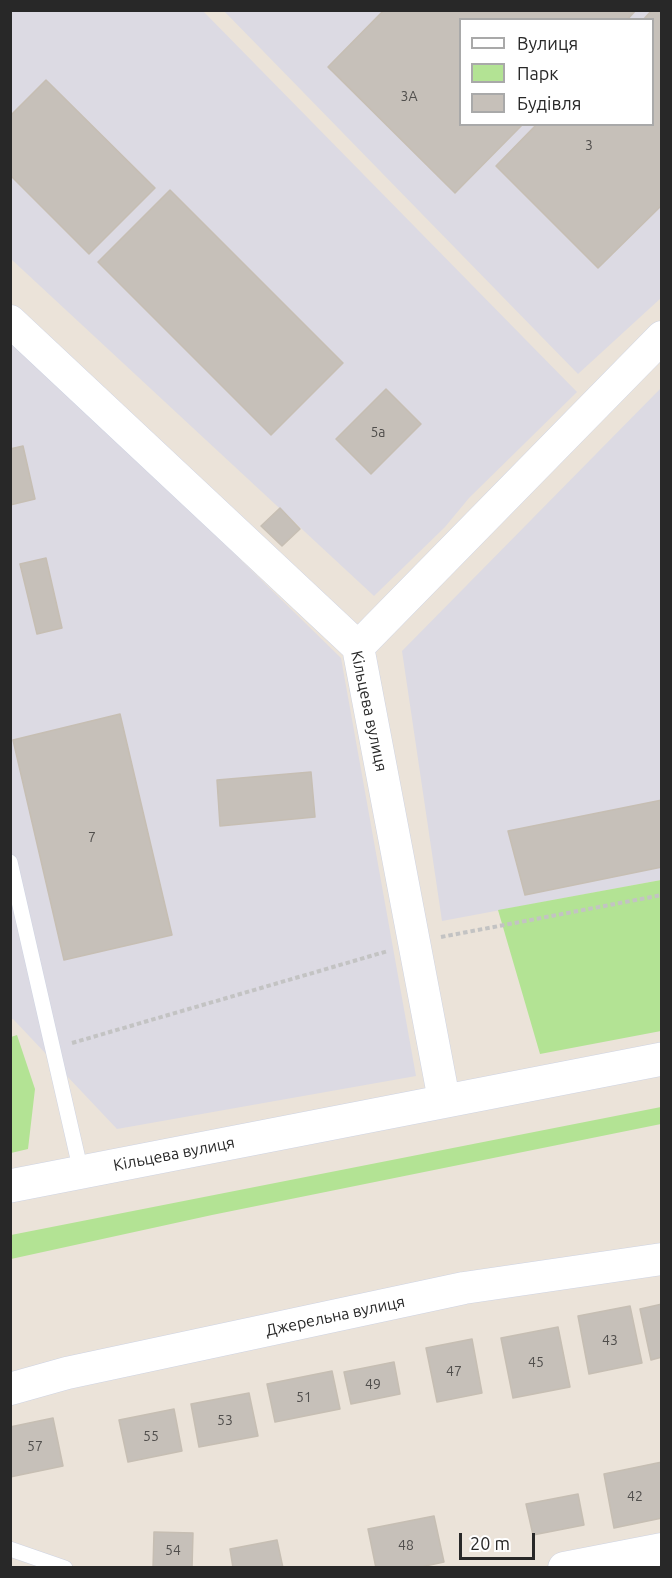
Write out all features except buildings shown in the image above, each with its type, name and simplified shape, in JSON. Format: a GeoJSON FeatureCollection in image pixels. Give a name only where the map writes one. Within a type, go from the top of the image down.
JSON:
{"type":"FeatureCollection","features":[{"type":"Feature","properties":{"kind":"main road","name":"Кільцева вулиця"},"geometry":{"type":"LineString","coordinates":[[10,1186],[662,1059]]}},
{"type":"Feature","properties":{"kind":"street","name":"Кільцева вулиця"},"geometry":{"type":"LineString","coordinates":[[10,321],[358,647],[444,1100]]}},
{"type":"Feature","properties":{"kind":"street"},"geometry":{"type":"LineString","coordinates":[[358,647],[662,337]]}},
{"type":"Feature","properties":{"kind":"street","name":"Джерельна вулиця"},"geometry":{"type":"LineString","coordinates":[[10,1389],[67,1373],[464,1288],[662,1259]]}},
{"type":"Feature","properties":{"kind":"street"},"geometry":{"type":"LineString","coordinates":[[564,1568],[662,1549]]}},
{"type":"Feature","properties":{"kind":"lane"},"geometry":{"type":"LineString","coordinates":[[10,862],[81,1172]]}},
{"type":"Feature","properties":{"kind":"lane"},"geometry":{"type":"LineString","coordinates":[[10,1549],[64,1568]]}},
{"type":"Feature","properties":{"kind":"path"},"geometry":{"type":"LineString","coordinates":[[53,1048],[414,943],[662,895]]}},
{"type":"Feature","properties":{"kind":"shaded area"},"geometry":{"type":"Polygon","coordinates":[[[10,11],[203,11],[577,392],[374,596],[11,259],[10,11]]]}},
{"type":"Feature","properties":{"kind":"shaded area"},"geometry":{"type":"Polygon","coordinates":[[[224,11],[661,11],[661,298],[578,374],[224,11]]]}},
{"type":"Feature","properties":{"kind":"shaded area"},"geometry":{"type":"Polygon","coordinates":[[[10,334],[341,658],[416,1076],[117,1129],[11,1019],[10,334]]]}},
{"type":"Feature","properties":{"kind":"shaded area"},"geometry":{"type":"Polygon","coordinates":[[[661,388],[661,880],[442,921],[402,651],[661,388]]]}},
{"type":"Feature","properties":{"kind":"green space"},"geometry":{"type":"Polygon","coordinates":[[[661,880],[661,1031],[540,1054],[498,910],[661,880]]]}},
{"type":"Feature","properties":{"kind":"green space"},"geometry":{"type":"Polygon","coordinates":[[[17,1035],[35,1089],[28,1149],[11,1153],[11,1037],[17,1035]]]}},
{"type":"Feature","properties":{"kind":"green space"},"geometry":{"type":"Polygon","coordinates":[[[661,1107],[661,1124],[212,1215],[11,1259],[11,1235],[661,1107]]]}}]}
